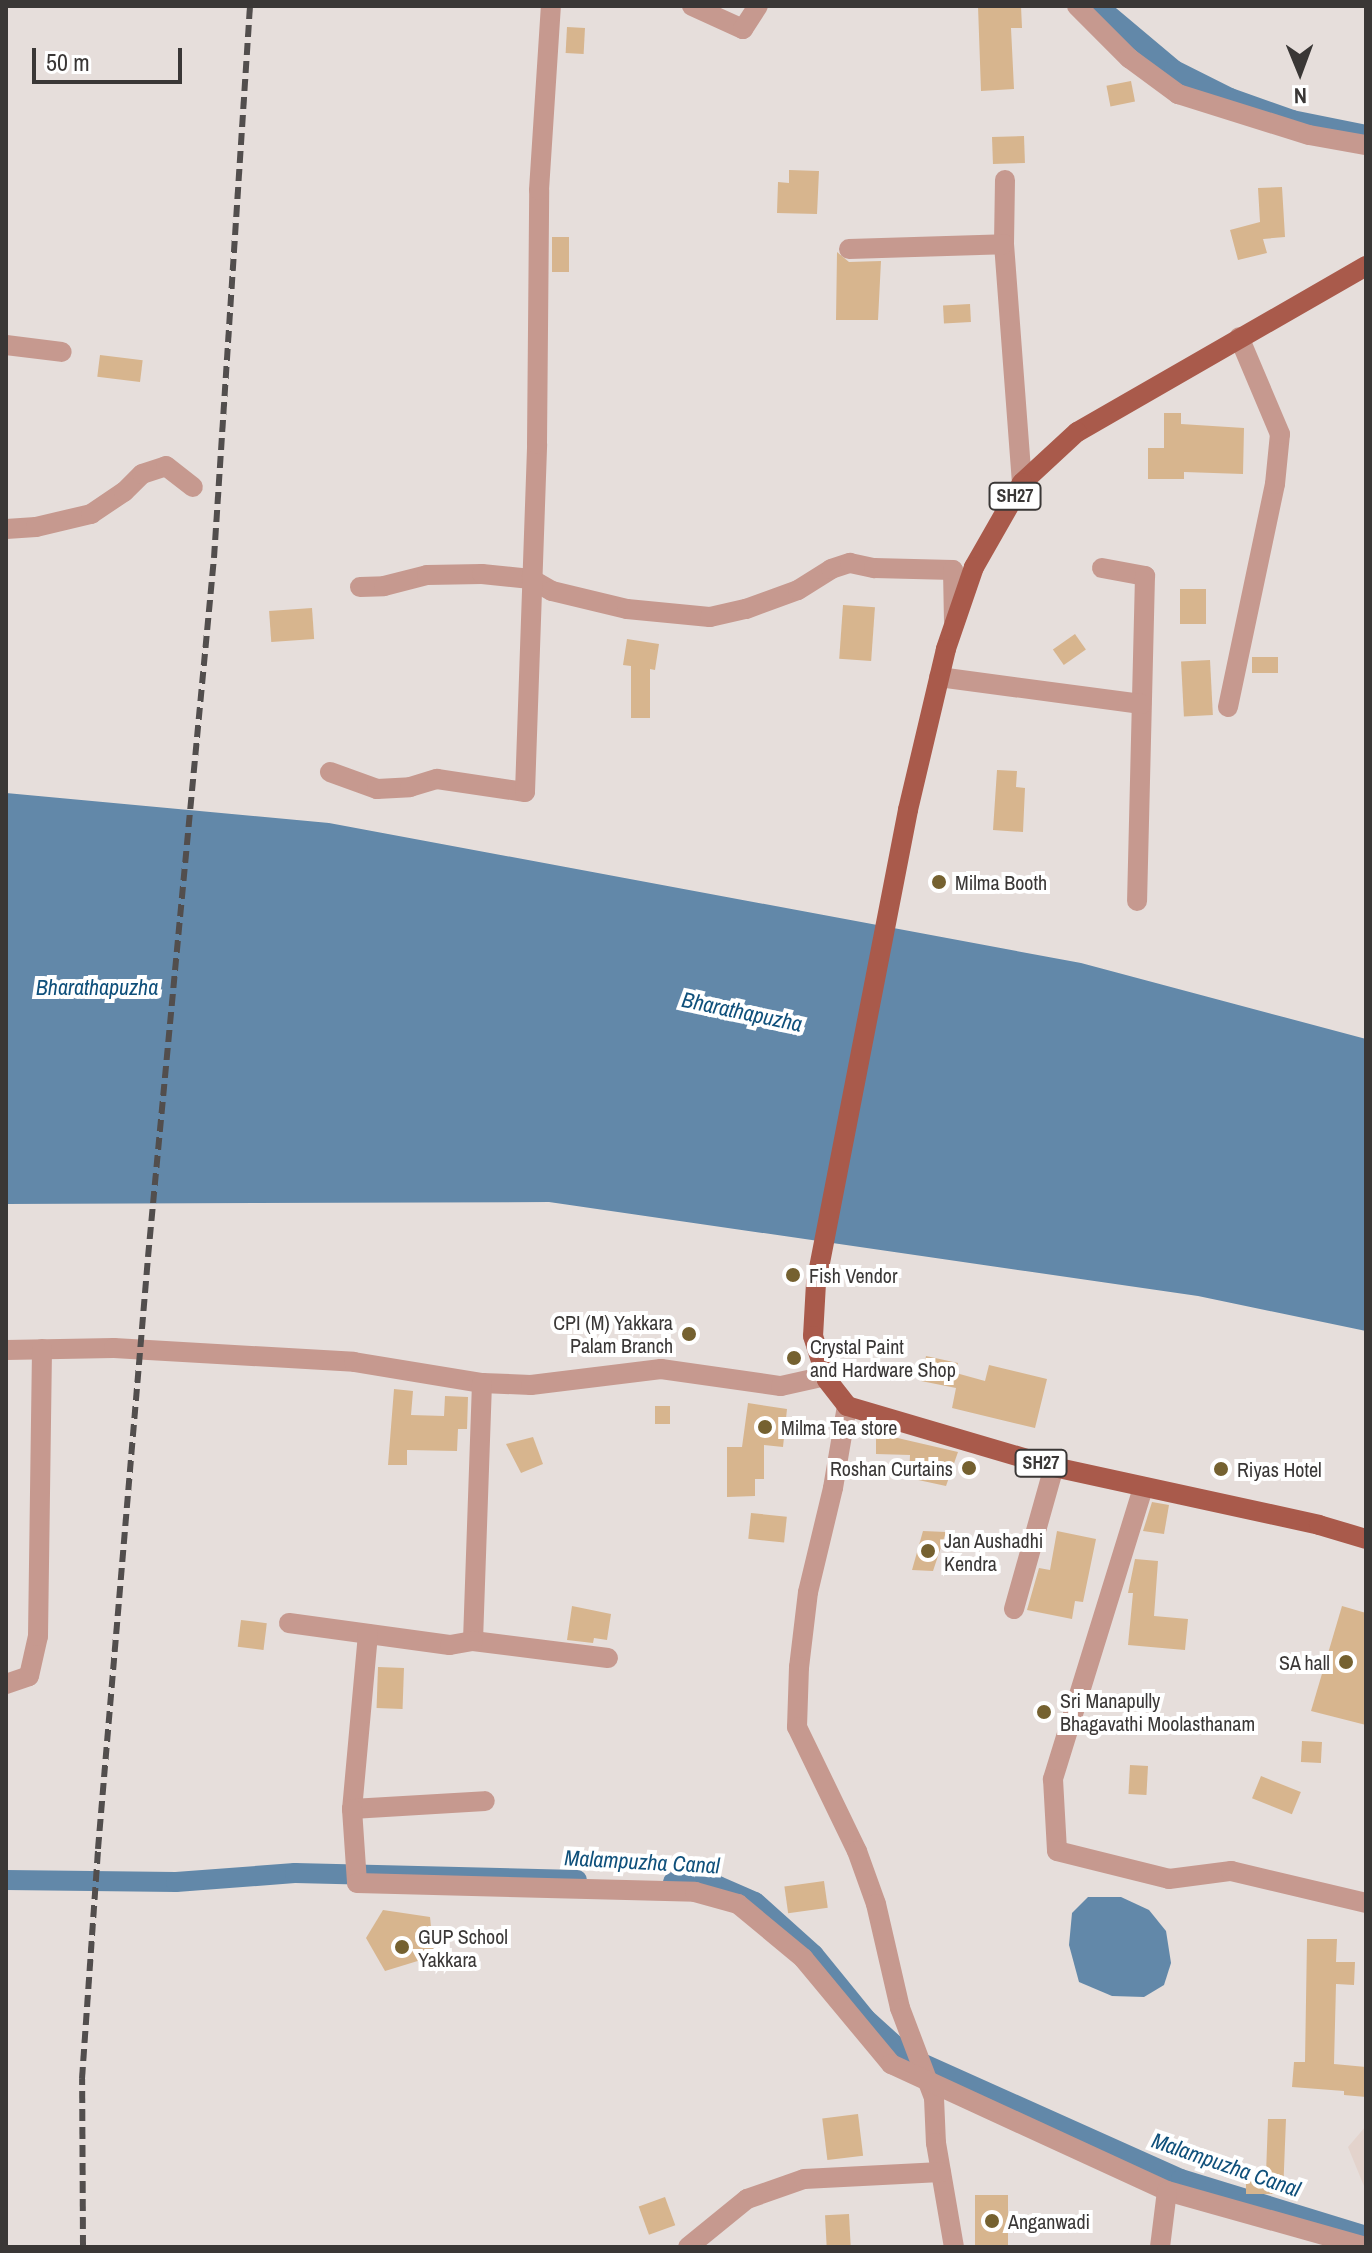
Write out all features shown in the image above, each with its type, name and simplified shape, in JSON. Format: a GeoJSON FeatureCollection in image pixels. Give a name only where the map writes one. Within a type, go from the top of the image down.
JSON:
{"type":"FeatureCollection","features":[{"type":"Feature","properties":{"kind":"main road","name":"SH27"},"geometry":{"type":"LineString","coordinates":[[1366,266],[1077,432],[1022,483],[974,567],[939,677],[891,896],[816,1283],[813,1336],[826,1376],[847,1406],[1054,1467],[1319,1525],[1366,1539]]}},
{"type":"Feature","properties":{"kind":"street"},"geometry":{"type":"LineString","coordinates":[[330,772],[377,789],[410,787],[437,779],[525,792],[539,190],[551,6]]}},
{"type":"Feature","properties":{"kind":"street"},"geometry":{"type":"LineString","coordinates":[[692,6],[743,29],[758,6]]}},
{"type":"Feature","properties":{"kind":"street"},"geometry":{"type":"LineString","coordinates":[[1077,6],[1129,58],[1178,94],[1309,135],[1366,145]]}},
{"type":"Feature","properties":{"kind":"street"},"geometry":{"type":"LineString","coordinates":[[1005,180],[1004,244],[1022,483]]}},
{"type":"Feature","properties":{"kind":"street"},"geometry":{"type":"LineString","coordinates":[[849,249],[1004,244]]}},
{"type":"Feature","properties":{"kind":"street"},"geometry":{"type":"LineString","coordinates":[[1228,707],[1275,484],[1280,434],[1239,337]]}},
{"type":"Feature","properties":{"kind":"street"},"geometry":{"type":"LineString","coordinates":[[6,345],[62,352]]}},
{"type":"Feature","properties":{"kind":"street"},"geometry":{"type":"LineString","coordinates":[[6,529],[36,527],[91,514],[124,492],[142,474],[166,466],[193,487]]}},
{"type":"Feature","properties":{"kind":"street"},"geometry":{"type":"LineString","coordinates":[[360,587],[384,586],[427,575],[482,574],[531,579],[552,591],[627,609],[710,617],[746,609],[798,590],[831,569],[850,563],[874,568],[953,570],[954,629]]}},
{"type":"Feature","properties":{"kind":"street"},"geometry":{"type":"LineString","coordinates":[[1102,568],[1145,576],[1137,901]]}},
{"type":"Feature","properties":{"kind":"street"},"geometry":{"type":"LineString","coordinates":[[939,677],[1141,704]]}},
{"type":"Feature","properties":{"kind":"street"},"geometry":{"type":"LineString","coordinates":[[6,1350],[114,1348],[354,1362],[482,1383],[531,1385],[661,1369],[781,1386],[826,1376]]}},
{"type":"Feature","properties":{"kind":"street"},"geometry":{"type":"LineString","coordinates":[[6,1684],[29,1676],[38,1636],[42,1349]]}},
{"type":"Feature","properties":{"kind":"street"},"geometry":{"type":"LineString","coordinates":[[473,1641],[482,1383]]}},
{"type":"Feature","properties":{"kind":"street"},"geometry":{"type":"LineString","coordinates":[[847,1406],[833,1488],[808,1592],[799,1667],[797,1727],[857,1851],[876,1904],[900,2008],[934,2098],[941,2172],[954,2247]]}},
{"type":"Feature","properties":{"kind":"street"},"geometry":{"type":"LineString","coordinates":[[1014,1609],[1054,1467]]}},
{"type":"Feature","properties":{"kind":"street"},"geometry":{"type":"LineString","coordinates":[[1143,1488],[1053,1779],[1057,1851],[1169,1879],[1231,1871],[1366,1903]]}},
{"type":"Feature","properties":{"kind":"street"},"geometry":{"type":"LineString","coordinates":[[289,1623],[450,1645],[473,1641],[608,1658]]}},
{"type":"Feature","properties":{"kind":"street"},"geometry":{"type":"LineString","coordinates":[[368,1634],[352,1809],[357,1883],[695,1892],[738,1904],[803,1958],[891,2064],[922,2066],[1167,2191],[1366,2247]]}},
{"type":"Feature","properties":{"kind":"street"},"geometry":{"type":"LineString","coordinates":[[352,1809],[485,1801]]}},
{"type":"Feature","properties":{"kind":"street"},"geometry":{"type":"LineString","coordinates":[[688,2247],[747,2199],[804,2179],[941,2172]]}},
{"type":"Feature","properties":{"kind":"street"},"geometry":{"type":"LineString","coordinates":[[1160,2247],[1167,2191]]}},
{"type":"Feature","properties":{"kind":"shaded area"},"geometry":{"type":"Polygon","coordinates":[[[1366,2126],[1366,2191],[1348,2147],[1366,2126]]]}},
{"type":"Feature","properties":{"kind":"water","name":"Bharathapuzha"},"geometry":{"type":"Polygon","coordinates":[[[6,793],[329,823],[1081,963],[1366,1039],[1366,1331],[1198,1296],[549,1202],[6,1204],[6,793]]]}},
{"type":"Feature","properties":{"kind":"water"},"geometry":{"type":"Polygon","coordinates":[[[1088,1897],[1121,1897],[1149,1910],[1166,1931],[1171,1963],[1164,1985],[1144,1997],[1112,1996],[1079,1982],[1069,1945],[1072,1913],[1088,1897]]]}},
{"type":"Feature","properties":{"kind":"building"},"geometry":{"type":"Polygon","coordinates":[[[978,6],[1021,6],[1022,28],[1011,28],[1014,89],[981,91],[978,6]]]}},
{"type":"Feature","properties":{"kind":"building"},"geometry":{"type":"Polygon","coordinates":[[[567,27],[585,28],[584,54],[566,53],[567,27]]]}},
{"type":"Feature","properties":{"kind":"building"},"geometry":{"type":"Polygon","coordinates":[[[1131,81],[1135,102],[1110,106],[1106,86],[1131,81]]]}},
{"type":"Feature","properties":{"kind":"building"},"geometry":{"type":"Polygon","coordinates":[[[1024,136],[1025,163],[993,164],[992,137],[1024,136]]]}},
{"type":"Feature","properties":{"kind":"building"},"geometry":{"type":"Polygon","coordinates":[[[789,170],[819,171],[817,214],[777,213],[778,182],[789,183],[789,170]]]}},
{"type":"Feature","properties":{"kind":"building"},"geometry":{"type":"Polygon","coordinates":[[[1282,187],[1285,237],[1263,239],[1267,253],[1238,260],[1230,230],[1260,222],[1258,188],[1282,187]]]}},
{"type":"Feature","properties":{"kind":"building"},"geometry":{"type":"Polygon","coordinates":[[[552,237],[569,237],[569,272],[552,272],[552,237]]]}},
{"type":"Feature","properties":{"kind":"building"},"geometry":{"type":"Polygon","coordinates":[[[837,252],[849,262],[881,261],[878,320],[836,320],[837,252]]]}},
{"type":"Feature","properties":{"kind":"building"},"geometry":{"type":"Polygon","coordinates":[[[970,304],[971,322],[944,323],[943,305],[970,304]]]}},
{"type":"Feature","properties":{"kind":"building"},"geometry":{"type":"Polygon","coordinates":[[[100,355],[143,360],[140,382],[97,377],[100,355]]]}},
{"type":"Feature","properties":{"kind":"building"},"geometry":{"type":"Polygon","coordinates":[[[1164,413],[1181,413],[1181,424],[1244,428],[1243,474],[1184,472],[1184,479],[1148,479],[1148,448],[1164,448],[1164,413]]]}},
{"type":"Feature","properties":{"kind":"building"},"geometry":{"type":"Polygon","coordinates":[[[1180,589],[1206,589],[1206,624],[1180,624],[1180,589]]]}},
{"type":"Feature","properties":{"kind":"building"},"geometry":{"type":"Polygon","coordinates":[[[843,605],[875,607],[871,661],[839,659],[843,605]]]}},
{"type":"Feature","properties":{"kind":"building"},"geometry":{"type":"Polygon","coordinates":[[[312,608],[314,639],[271,642],[269,611],[312,608]]]}},
{"type":"Feature","properties":{"kind":"building"},"geometry":{"type":"Polygon","coordinates":[[[1075,634],[1086,650],[1064,665],[1053,649],[1075,634]]]}},
{"type":"Feature","properties":{"kind":"building"},"geometry":{"type":"Polygon","coordinates":[[[627,639],[659,644],[655,670],[650,669],[650,718],[631,718],[631,666],[623,665],[627,639]]]}},
{"type":"Feature","properties":{"kind":"building"},"geometry":{"type":"Polygon","coordinates":[[[1252,657],[1278,657],[1278,673],[1252,673],[1252,657]]]}},
{"type":"Feature","properties":{"kind":"building"},"geometry":{"type":"Polygon","coordinates":[[[1210,660],[1213,715],[1184,716],[1181,662],[1210,660]]]}},
{"type":"Feature","properties":{"kind":"building"},"geometry":{"type":"Polygon","coordinates":[[[997,770],[1017,771],[1016,787],[1025,788],[1023,832],[993,830],[997,770]]]}},
{"type":"Feature","properties":{"kind":"building"},"geometry":{"type":"Polygon","coordinates":[[[926,1356],[958,1363],[956,1373],[985,1381],[989,1365],[1047,1379],[1035,1428],[952,1408],[956,1388],[921,1381],[926,1356]]]}},
{"type":"Feature","properties":{"kind":"building"},"geometry":{"type":"Polygon","coordinates":[[[394,1389],[413,1391],[411,1415],[444,1416],[445,1396],[468,1397],[467,1429],[458,1429],[457,1451],[407,1450],[407,1465],[388,1465],[394,1389]]]}},
{"type":"Feature","properties":{"kind":"building"},"geometry":{"type":"Polygon","coordinates":[[[748,1403],[787,1409],[783,1447],[764,1445],[764,1479],[755,1479],[755,1496],[727,1497],[727,1447],[742,1447],[748,1403]]]}},
{"type":"Feature","properties":{"kind":"building"},"geometry":{"type":"Polygon","coordinates":[[[655,1406],[670,1406],[670,1424],[655,1424],[655,1406]]]}},
{"type":"Feature","properties":{"kind":"building"},"geometry":{"type":"Polygon","coordinates":[[[876,1433],[958,1452],[946,1486],[909,1478],[910,1455],[876,1454],[876,1433]]]}},
{"type":"Feature","properties":{"kind":"building"},"geometry":{"type":"Polygon","coordinates":[[[533,1437],[543,1464],[521,1473],[506,1444],[533,1437]]]}},
{"type":"Feature","properties":{"kind":"building"},"geometry":{"type":"Polygon","coordinates":[[[1152,1502],[1169,1505],[1164,1534],[1143,1531],[1152,1502]]]}},
{"type":"Feature","properties":{"kind":"building"},"geometry":{"type":"Polygon","coordinates":[[[751,1513],[787,1517],[784,1543],[748,1539],[751,1513]]]}},
{"type":"Feature","properties":{"kind":"building","name":"Jan Aushadhi Kendra"},"geometry":{"type":"Polygon","coordinates":[[[923,1531],[946,1532],[933,1571],[912,1570],[923,1531]]]}},
{"type":"Feature","properties":{"kind":"building"},"geometry":{"type":"Polygon","coordinates":[[[1057,1531],[1096,1539],[1083,1602],[1075,1601],[1072,1619],[1027,1610],[1039,1568],[1050,1570],[1057,1531]]]}},
{"type":"Feature","properties":{"kind":"building"},"geometry":{"type":"Polygon","coordinates":[[[1135,1559],[1158,1561],[1154,1616],[1188,1619],[1185,1650],[1128,1645],[1133,1593],[1128,1593],[1135,1559]]]}},
{"type":"Feature","properties":{"kind":"building"},"geometry":{"type":"Polygon","coordinates":[[[572,1606],[611,1614],[607,1640],[594,1638],[593,1643],[567,1640],[572,1606]]]}},
{"type":"Feature","properties":{"kind":"building","name":"SA hall"},"geometry":{"type":"Polygon","coordinates":[[[1342,1606],[1366,1613],[1366,1725],[1311,1711],[1342,1606]]]}},
{"type":"Feature","properties":{"kind":"building"},"geometry":{"type":"Polygon","coordinates":[[[241,1620],[267,1623],[264,1650],[238,1647],[241,1620]]]}},
{"type":"Feature","properties":{"kind":"building"},"geometry":{"type":"Polygon","coordinates":[[[378,1667],[404,1668],[403,1709],[377,1708],[378,1667]]]}},
{"type":"Feature","properties":{"kind":"building"},"geometry":{"type":"Polygon","coordinates":[[[1302,1741],[1322,1742],[1321,1763],[1301,1762],[1302,1741]]]}},
{"type":"Feature","properties":{"kind":"building"},"geometry":{"type":"Polygon","coordinates":[[[1130,1765],[1148,1766],[1146,1795],[1128,1794],[1130,1765]]]}},
{"type":"Feature","properties":{"kind":"building"},"geometry":{"type":"Polygon","coordinates":[[[1261,1776],[1301,1792],[1292,1814],[1252,1798],[1261,1776]]]}},
{"type":"Feature","properties":{"kind":"building"},"geometry":{"type":"Polygon","coordinates":[[[824,1881],[828,1908],[788,1913],[784,1887],[824,1881]]]}},
{"type":"Feature","properties":{"kind":"building","name":"GUP School Yakkara"},"geometry":{"type":"Polygon","coordinates":[[[383,1910],[430,1917],[434,1956],[385,1971],[366,1938],[383,1910]]]}},
{"type":"Feature","properties":{"kind":"building"},"geometry":{"type":"Polygon","coordinates":[[[1307,1939],[1337,1939],[1336,1962],[1355,1962],[1354,1985],[1336,1984],[1334,2064],[1366,2067],[1366,2097],[1344,2095],[1344,2091],[1292,2087],[1294,2062],[1305,2062],[1307,1939]]]}},
{"type":"Feature","properties":{"kind":"building"},"geometry":{"type":"Polygon","coordinates":[[[858,2114],[863,2156],[827,2160],[822,2118],[858,2114]]]}},
{"type":"Feature","properties":{"kind":"building"},"geometry":{"type":"Polygon","coordinates":[[[1268,2119],[1286,2119],[1283,2194],[1246,2194],[1246,2174],[1266,2174],[1268,2119]]]}},
{"type":"Feature","properties":{"kind":"building","name":"Anganwadi"},"geometry":{"type":"Polygon","coordinates":[[[975,2195],[1008,2195],[1008,2247],[975,2247],[975,2195]]]}},
{"type":"Feature","properties":{"kind":"building"},"geometry":{"type":"Polygon","coordinates":[[[665,2197],[675,2225],[649,2235],[639,2207],[665,2197]]]}},
{"type":"Feature","properties":{"kind":"building"},"geometry":{"type":"Polygon","coordinates":[[[849,2214],[851,2247],[827,2247],[825,2215],[849,2214]]]}},
{"type":"Feature","properties":{"kind":"waterway"},"geometry":{"type":"LineString","coordinates":[[1098,6],[1174,70],[1230,98],[1292,120],[1366,135]]}},
{"type":"Feature","properties":{"kind":"waterway","name":"Malampuzha Canal"},"geometry":{"type":"LineString","coordinates":[[6,1880],[176,1882],[295,1873],[577,1880]]}},
{"type":"Feature","properties":{"kind":"waterway","name":"Malampuzha Canal"},"geometry":{"type":"LineString","coordinates":[[673,1882],[718,1886],[755,1902],[814,1955],[866,2019],[908,2057],[1181,2179],[1366,2236]]}},
{"type":"Feature","properties":{"kind":"railway"},"geometry":{"type":"LineString","coordinates":[[83,2247],[82,2079],[98,1849],[148,1257],[214,558],[250,6]]}},
{"type":"Feature","properties":{"kind":"place","name":"Milma Booth"},"geometry":{"type":"Point","coordinates":[939,882]}},
{"type":"Feature","properties":{"kind":"place","name":"Fish Vendor"},"geometry":{"type":"Point","coordinates":[793,1275]}},
{"type":"Feature","properties":{"kind":"place","name":"CPI (M) Yakkara Palam Branch"},"geometry":{"type":"Point","coordinates":[689,1334]}},
{"type":"Feature","properties":{"kind":"place","name":"Crystal Paint and Hardware Shop"},"geometry":{"type":"Point","coordinates":[794,1358]}},
{"type":"Feature","properties":{"kind":"place","name":"Milma Tea store"},"geometry":{"type":"Point","coordinates":[765,1427]}},
{"type":"Feature","properties":{"kind":"place","name":"Roshan Curtains"},"geometry":{"type":"Point","coordinates":[969,1468]}},
{"type":"Feature","properties":{"kind":"place","name":"Riyas Hotel"},"geometry":{"type":"Point","coordinates":[1221,1469]}},
{"type":"Feature","properties":{"kind":"place","name":"Jan Aushadhi Kendra"},"geometry":{"type":"Point","coordinates":[928,1551]}},
{"type":"Feature","properties":{"kind":"place","name":"SA hall"},"geometry":{"type":"Point","coordinates":[1346,1662]}},
{"type":"Feature","properties":{"kind":"place","name":"Sri Manapully Bhagavathi Moolasthanam"},"geometry":{"type":"Point","coordinates":[1044,1712]}},
{"type":"Feature","properties":{"kind":"place","name":"GUP School Yakkara"},"geometry":{"type":"Point","coordinates":[402,1947]}},
{"type":"Feature","properties":{"kind":"place","name":"Anganwadi"},"geometry":{"type":"Point","coordinates":[992,2221]}}]}
